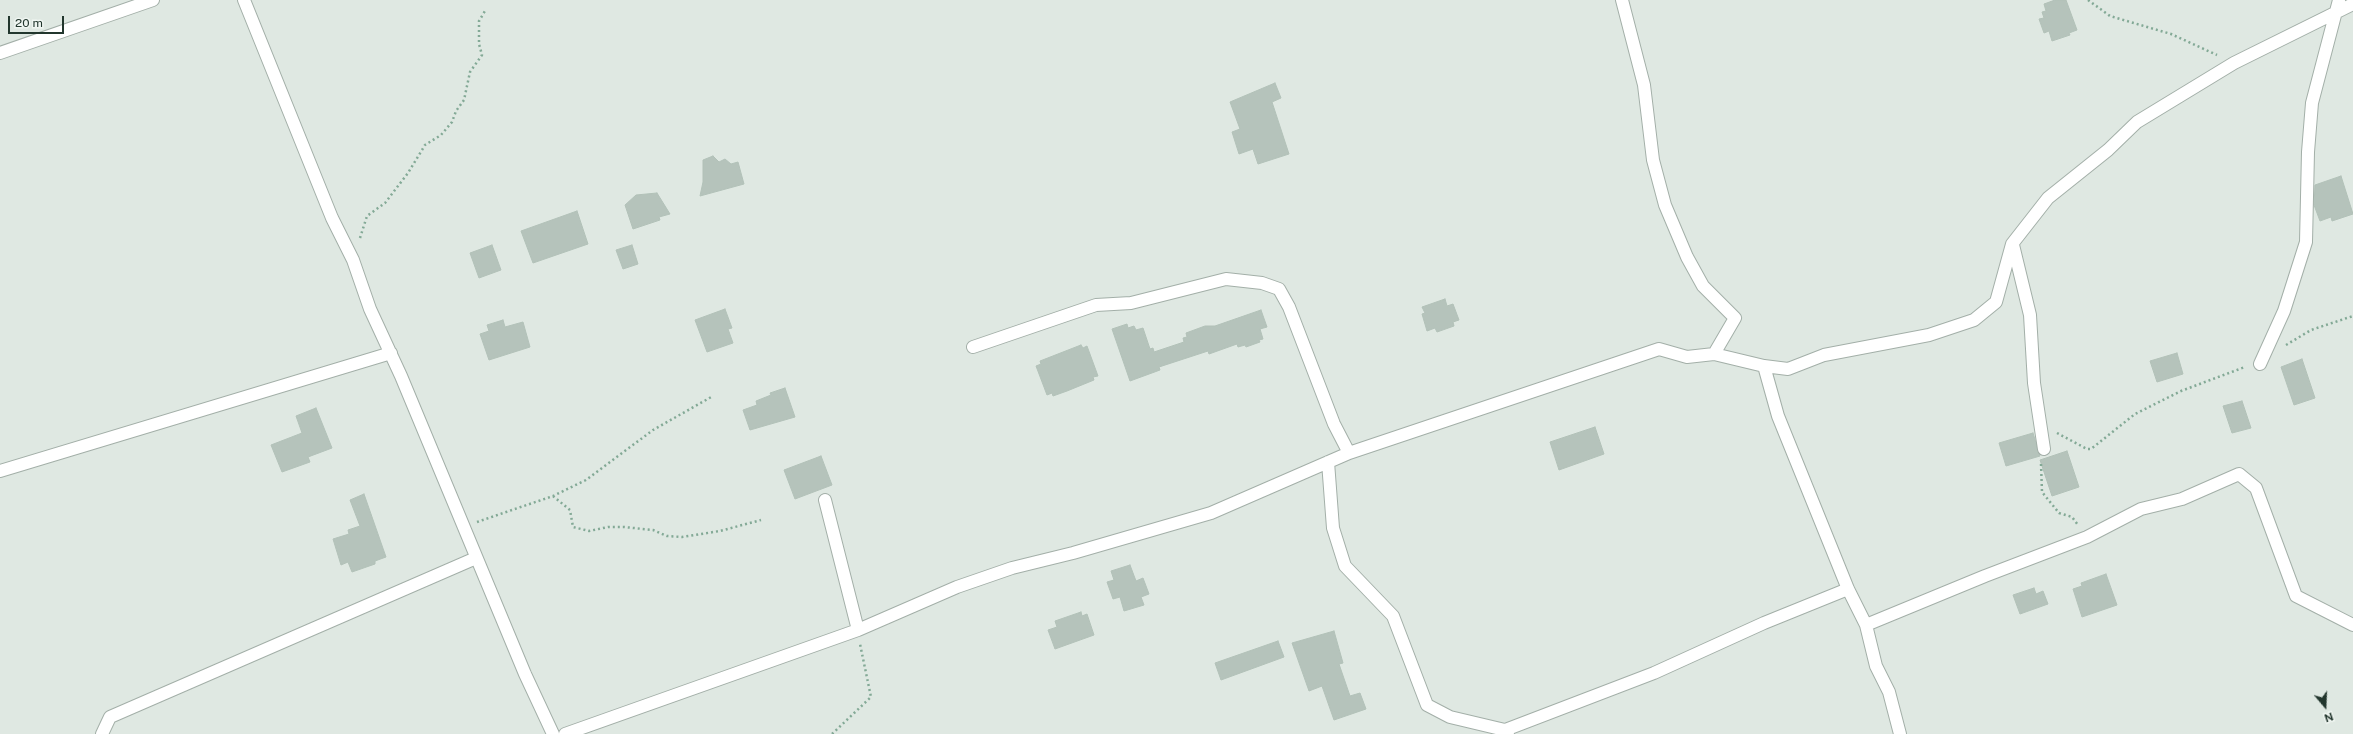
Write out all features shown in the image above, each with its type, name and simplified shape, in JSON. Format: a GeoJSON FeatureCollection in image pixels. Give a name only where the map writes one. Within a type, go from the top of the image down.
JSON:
{"type":"FeatureCollection","features":[{"type":"Feature","properties":{"kind":"street"},"geometry":{"type":"LineString","coordinates":[[0,53],[153,0]]}},
{"type":"Feature","properties":{"kind":"street"},"geometry":{"type":"LineString","coordinates":[[244,0],[332,218],[353,260],[370,309],[391,354],[476,558],[552,734]]}},
{"type":"Feature","properties":{"kind":"street"},"geometry":{"type":"LineString","coordinates":[[1622,0],[1644,85],[1653,160],[1665,205],[1687,258],[1703,286],[1735,318],[1714,354]]}},
{"type":"Feature","properties":{"kind":"street"},"geometry":{"type":"LineString","coordinates":[[565,734],[858,630],[957,587],[1012,568],[1073,553],[1211,513],[1349,452],[1659,349],[1687,357],[1714,354],[1764,366],[1788,369],[1824,355],[1929,335],[1974,320],[1996,302],[2012,244],[2048,198],[2108,150],[2137,122],[2234,63],[2338,6],[2353,4]]}},
{"type":"Feature","properties":{"kind":"street"},"geometry":{"type":"LineString","coordinates":[[2260,364],[2284,311],[2306,242],[2308,152],[2312,103],[2338,6]]}},
{"type":"Feature","properties":{"kind":"street"},"geometry":{"type":"LineString","coordinates":[[2012,244],[2030,315],[2034,383],[2044,449]]}},
{"type":"Feature","properties":{"kind":"street"},"geometry":{"type":"LineString","coordinates":[[973,347],[1096,305],[1131,303],[1226,279],[1262,283],[1279,289],[1289,307],[1334,424],[1349,452]]}},
{"type":"Feature","properties":{"kind":"street"},"geometry":{"type":"LineString","coordinates":[[0,471],[391,354]]}},
{"type":"Feature","properties":{"kind":"street"},"geometry":{"type":"LineString","coordinates":[[1764,366],[1778,416],[1848,589],[1866,625],[1876,666],[1889,692],[1900,734]]}},
{"type":"Feature","properties":{"kind":"street"},"geometry":{"type":"LineString","coordinates":[[1328,462],[1333,528],[1346,566],[1393,616],[1427,705],[1450,717],[1506,732],[1654,673],[1756,626],[1848,589]]}},
{"type":"Feature","properties":{"kind":"street"},"geometry":{"type":"LineString","coordinates":[[1866,625],[1985,576],[2087,537],[2141,509],[2182,499],[2239,474],[2256,488],[2296,596],[2353,625]]}},
{"type":"Feature","properties":{"kind":"street"},"geometry":{"type":"LineString","coordinates":[[825,500],[858,630]]}},
{"type":"Feature","properties":{"kind":"street"},"geometry":{"type":"LineString","coordinates":[[102,734],[110,716],[476,558]]}},
{"type":"Feature","properties":{"kind":"path"},"geometry":{"type":"LineString","coordinates":[[2088,0],[2110,16],[2171,34],[2234,63]]}},
{"type":"Feature","properties":{"kind":"path"},"geometry":{"type":"LineString","coordinates":[[353,260],[367,216],[385,203],[408,173],[425,145],[441,135],[452,122],[456,111],[464,100],[470,72],[482,55],[479,44],[479,21],[485,11]]}},
{"type":"Feature","properties":{"kind":"path"},"geometry":{"type":"LineString","coordinates":[[2087,537],[2072,517],[2059,513],[2042,492],[2041,455],[2052,434],[2057,433],[2075,444],[2091,449],[2135,414],[2206,381],[2240,368],[2260,364],[2311,330],[2353,316]]}},
{"type":"Feature","properties":{"kind":"path"},"geometry":{"type":"LineString","coordinates":[[463,526],[553,496],[586,480],[653,430],[713,396]]}},
{"type":"Feature","properties":{"kind":"path"},"geometry":{"type":"LineString","coordinates":[[553,496],[570,510],[573,527],[590,531],[608,527],[624,527],[653,530],[667,536],[682,538],[720,532],[761,520]]}},
{"type":"Feature","properties":{"kind":"path"},"geometry":{"type":"LineString","coordinates":[[832,734],[871,697],[858,630]]}},
{"type":"Feature","properties":{"kind":"building"},"geometry":{"type":"Polygon","coordinates":[[[2055,0],[2066,0],[2077,30],[2069,33],[2070,35],[2052,41],[2049,31],[2044,33],[2039,19],[2044,18],[2042,12],[2046,11],[2044,4],[2055,0]]]}},
{"type":"Feature","properties":{"kind":"building"},"geometry":{"type":"Polygon","coordinates":[[[1275,83],[1281,98],[1272,102],[1289,154],[1258,164],[1253,149],[1239,154],[1232,132],[1240,129],[1230,102],[1275,83]]]}},
{"type":"Feature","properties":{"kind":"building"},"geometry":{"type":"Polygon","coordinates":[[[713,156],[719,162],[725,159],[731,164],[738,162],[744,184],[700,196],[703,182],[703,160],[713,156]]]}},
{"type":"Feature","properties":{"kind":"building"},"geometry":{"type":"Polygon","coordinates":[[[2341,176],[2353,214],[2332,221],[2331,217],[2320,221],[2314,205],[2315,185],[2341,176]]]}},
{"type":"Feature","properties":{"kind":"building"},"geometry":{"type":"Polygon","coordinates":[[[657,193],[670,214],[659,217],[660,220],[633,229],[625,205],[636,195],[657,193]]]}},
{"type":"Feature","properties":{"kind":"building"},"geometry":{"type":"Polygon","coordinates":[[[577,211],[588,244],[533,263],[521,231],[577,211]]]}},
{"type":"Feature","properties":{"kind":"building"},"geometry":{"type":"Polygon","coordinates":[[[492,245],[501,270],[479,278],[470,253],[492,245]]]}},
{"type":"Feature","properties":{"kind":"building"},"geometry":{"type":"Polygon","coordinates":[[[632,245],[638,264],[623,269],[616,250],[632,245]]]}},
{"type":"Feature","properties":{"kind":"building"},"geometry":{"type":"Polygon","coordinates":[[[1445,299],[1447,306],[1453,304],[1459,320],[1453,322],[1454,326],[1437,332],[1435,328],[1427,331],[1422,314],[1425,313],[1422,307],[1445,299]]]}},
{"type":"Feature","properties":{"kind":"building"},"geometry":{"type":"Polygon","coordinates":[[[725,309],[732,328],[728,329],[733,343],[707,352],[695,320],[725,309]]]}},
{"type":"Feature","properties":{"kind":"building"},"geometry":{"type":"Polygon","coordinates":[[[1261,310],[1267,327],[1260,329],[1263,339],[1259,340],[1260,342],[1246,347],[1245,345],[1238,347],[1237,344],[1209,354],[1208,351],[1159,367],[1160,370],[1130,381],[1112,329],[1127,324],[1128,328],[1134,326],[1136,330],[1143,328],[1150,349],[1153,348],[1154,352],[1184,342],[1183,338],[1187,337],[1186,333],[1205,326],[1215,326],[1261,310]]]}},
{"type":"Feature","properties":{"kind":"building"},"geometry":{"type":"Polygon","coordinates":[[[503,320],[505,327],[523,322],[530,347],[489,360],[480,334],[489,331],[487,325],[503,320]]]}},
{"type":"Feature","properties":{"kind":"building"},"geometry":{"type":"Polygon","coordinates":[[[1081,345],[1083,348],[1087,346],[1098,376],[1093,377],[1094,380],[1067,391],[1053,396],[1052,393],[1047,395],[1036,366],[1041,364],[1040,361],[1081,345]]]}},
{"type":"Feature","properties":{"kind":"building"},"geometry":{"type":"Polygon","coordinates":[[[2177,353],[2183,374],[2157,382],[2150,361],[2177,353]]]}},
{"type":"Feature","properties":{"kind":"building"},"geometry":{"type":"Polygon","coordinates":[[[2302,359],[2315,398],[2294,405],[2281,367],[2302,359]]]}},
{"type":"Feature","properties":{"kind":"building"},"geometry":{"type":"Polygon","coordinates":[[[785,388],[795,417],[750,430],[743,410],[757,405],[756,401],[771,395],[770,393],[785,388]]]}},
{"type":"Feature","properties":{"kind":"building"},"geometry":{"type":"Polygon","coordinates":[[[2242,401],[2251,428],[2232,433],[2223,406],[2242,401]]]}},
{"type":"Feature","properties":{"kind":"building"},"geometry":{"type":"Polygon","coordinates":[[[316,408],[332,448],[308,457],[310,462],[282,472],[271,445],[302,433],[296,416],[316,408]]]}},
{"type":"Feature","properties":{"kind":"building"},"geometry":{"type":"Polygon","coordinates":[[[1595,427],[1604,454],[1559,470],[1550,442],[1595,427]]]}},
{"type":"Feature","properties":{"kind":"building"},"geometry":{"type":"Polygon","coordinates":[[[2033,433],[2040,456],[2006,466],[1999,443],[2033,433]]]}},
{"type":"Feature","properties":{"kind":"building"},"geometry":{"type":"Polygon","coordinates":[[[2067,451],[2079,487],[2052,496],[2040,460],[2067,451]]]}},
{"type":"Feature","properties":{"kind":"building"},"geometry":{"type":"Polygon","coordinates":[[[821,456],[832,485],[795,499],[784,470],[821,456]]]}},
{"type":"Feature","properties":{"kind":"building"},"geometry":{"type":"Polygon","coordinates":[[[364,494],[386,557],[375,561],[375,564],[352,572],[348,562],[341,565],[333,539],[349,534],[348,530],[360,526],[350,500],[364,494]]]}},
{"type":"Feature","properties":{"kind":"building"},"geometry":{"type":"Polygon","coordinates":[[[1130,565],[1136,581],[1143,578],[1149,594],[1141,597],[1144,605],[1124,611],[1120,597],[1113,599],[1107,582],[1114,580],[1111,571],[1130,565]]]}},
{"type":"Feature","properties":{"kind":"building"},"geometry":{"type":"Polygon","coordinates":[[[2106,574],[2117,605],[2082,617],[2073,589],[2082,586],[2081,583],[2106,574]]]}},
{"type":"Feature","properties":{"kind":"building"},"geometry":{"type":"Polygon","coordinates":[[[2034,588],[2036,594],[2043,591],[2048,604],[2020,614],[2013,595],[2034,588]]]}},
{"type":"Feature","properties":{"kind":"building"},"geometry":{"type":"Polygon","coordinates":[[[1081,612],[1082,616],[1087,614],[1094,635],[1055,649],[1048,630],[1057,627],[1055,621],[1081,612]]]}},
{"type":"Feature","properties":{"kind":"building"},"geometry":{"type":"Polygon","coordinates":[[[1334,631],[1343,663],[1339,664],[1350,696],[1360,693],[1366,709],[1334,720],[1322,686],[1309,691],[1292,643],[1334,631]]]}},
{"type":"Feature","properties":{"kind":"building"},"geometry":{"type":"Polygon","coordinates":[[[1278,641],[1284,657],[1221,680],[1215,663],[1278,641]]]}}]}
